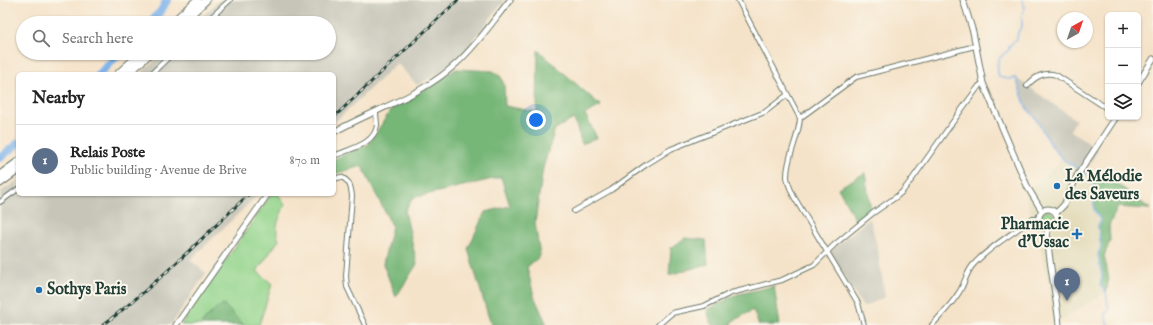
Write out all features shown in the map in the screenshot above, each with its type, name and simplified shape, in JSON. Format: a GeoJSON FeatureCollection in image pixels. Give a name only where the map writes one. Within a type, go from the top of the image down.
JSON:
{"type":"FeatureCollection","features":[{"type":"Feature","properties":{"kind":"highway"},"geometry":{"type":"LineString","coordinates":[[180,16],[197,0]]}},
{"type":"Feature","properties":{"kind":"highway"},"geometry":{"type":"LineString","coordinates":[[189,16],[206,0]]}},
{"type":"Feature","properties":{"kind":"highway"},"geometry":{"type":"LineString","coordinates":[[120,72],[133,60]]}},
{"type":"Feature","properties":{"kind":"highway"},"geometry":{"type":"LineString","coordinates":[[130,72],[143,60]]}},
{"type":"Feature","properties":{"kind":"highway"},"geometry":{"type":"LineString","coordinates":[[0,175],[16,163]]}},
{"type":"Feature","properties":{"kind":"highway"},"geometry":{"type":"LineString","coordinates":[[0,183],[16,171]]}},
{"type":"Feature","properties":{"kind":"street"},"geometry":{"type":"LineString","coordinates":[[213,16],[230,0]]}},
{"type":"Feature","properties":{"kind":"street"},"geometry":{"type":"LineString","coordinates":[[336,131],[392,105],[423,87],[456,64],[510,0]]}},
{"type":"Feature","properties":{"kind":"street"},"geometry":{"type":"LineString","coordinates":[[738,0],[800,118],[800,127],[789,164],[788,181],[794,197],[858,303],[864,325]]}},
{"type":"Feature","properties":{"kind":"street"},"geometry":{"type":"LineString","coordinates":[[963,0],[969,17],[984,83],[1028,188],[1042,210]]}},
{"type":"Feature","properties":{"kind":"street"},"geometry":{"type":"LineString","coordinates":[[800,118],[856,77],[975,46]]}},
{"type":"Feature","properties":{"kind":"street"},"geometry":{"type":"LineString","coordinates":[[153,72],[166,60]]}},
{"type":"Feature","properties":{"kind":"street"},"geometry":{"type":"LineString","coordinates":[[1141,78],[1153,60]]}},
{"type":"Feature","properties":{"kind":"street"},"geometry":{"type":"LineString","coordinates":[[1027,86],[1030,82],[1042,74],[1051,73],[1105,107]]}},
{"type":"Feature","properties":{"kind":"street"},"geometry":{"type":"LineString","coordinates":[[658,325],[672,313],[704,306],[731,293],[782,280],[814,264],[873,213],[902,192],[979,86],[984,83]]}},
{"type":"Feature","properties":{"kind":"street"},"geometry":{"type":"LineString","coordinates":[[574,211],[611,190],[664,153],[765,112],[787,95]]}},
{"type":"Feature","properties":{"kind":"street"},"geometry":{"type":"LineString","coordinates":[[336,155],[366,143],[377,126],[376,112]]}},
{"type":"Feature","properties":{"kind":"street"},"geometry":{"type":"LineString","coordinates":[[1056,213],[1064,205],[1080,171],[1114,120]]}},
{"type":"Feature","properties":{"kind":"street"},"geometry":{"type":"LineString","coordinates":[[336,178],[341,177],[346,179],[351,185],[352,196],[346,276],[347,287],[365,325]]}},
{"type":"Feature","properties":{"kind":"street"},"geometry":{"type":"LineString","coordinates":[[0,202],[16,190]]}},
{"type":"Feature","properties":{"kind":"street"},"geometry":{"type":"LineString","coordinates":[[176,325],[267,196]]}},
{"type":"Feature","properties":{"kind":"street"},"geometry":{"type":"LineString","coordinates":[[1047,228],[1041,225],[1038,216],[1042,210],[1048,209],[1056,213]]}},
{"type":"Feature","properties":{"kind":"street"},"geometry":{"type":"LineString","coordinates":[[1047,228],[1051,227],[1056,222],[1056,213]]}},
{"type":"Feature","properties":{"kind":"street"},"geometry":{"type":"LineString","coordinates":[[932,325],[955,298],[968,271],[974,264],[986,253],[1029,221],[1032,219],[1038,219]]}},
{"type":"Feature","properties":{"kind":"street"},"geometry":{"type":"LineString","coordinates":[[1047,228],[1048,252],[1059,325]]}},
{"type":"Feature","properties":{"kind":"shaded area"},"geometry":{"type":"Polygon","coordinates":[[[220,0],[505,0],[464,51],[439,73],[417,85],[397,63],[336,121],[336,72],[142,72],[155,60],[336,60],[336,16],[203,16],[220,0]]]}},
{"type":"Feature","properties":{"kind":"shaded area"},"geometry":{"type":"Polygon","coordinates":[[[1016,78],[1076,120],[1070,130],[1098,150],[1083,173],[1063,159],[1053,148],[1034,116],[1026,107],[1016,78]]]}},
{"type":"Feature","properties":{"kind":"shaded area"},"geometry":{"type":"Polygon","coordinates":[[[1063,159],[1093,178],[1094,210],[1101,221],[1098,226],[1101,247],[1098,254],[1102,276],[1100,285],[1106,292],[1054,325],[1050,291],[1039,243],[1025,193],[1063,159]]]}},
{"type":"Feature","properties":{"kind":"shaded area"},"geometry":{"type":"Polygon","coordinates":[[[16,181],[16,196],[257,196],[190,260],[206,273],[171,325],[0,325],[0,192],[16,181]]]}},
{"type":"Feature","properties":{"kind":"shaded area"},"geometry":{"type":"Polygon","coordinates":[[[870,218],[878,250],[885,297],[863,307],[829,252],[870,218]]]}},
{"type":"Feature","properties":{"kind":"green space"},"geometry":{"type":"Polygon","coordinates":[[[538,50],[601,106],[585,114],[597,138],[582,144],[574,119],[555,129],[543,168],[535,223],[540,256],[527,267],[534,296],[547,325],[491,325],[468,249],[485,212],[510,206],[501,177],[412,198],[405,211],[417,264],[396,297],[383,264],[392,226],[362,166],[336,173],[336,158],[369,144],[390,111],[456,69],[493,71],[501,77],[504,85],[505,106],[537,112],[538,50]]]}},
{"type":"Feature","properties":{"kind":"green space"},"geometry":{"type":"Polygon","coordinates":[[[865,173],[871,210],[856,221],[838,188],[865,173]]]}},
{"type":"Feature","properties":{"kind":"green space"},"geometry":{"type":"Polygon","coordinates":[[[1093,178],[1119,185],[1150,209],[1118,207],[1109,225],[1110,241],[1104,256],[1109,279],[1106,292],[1100,285],[1102,276],[1098,254],[1101,247],[1098,226],[1101,221],[1094,210],[1093,178]]]}},
{"type":"Feature","properties":{"kind":"green space"},"geometry":{"type":"Polygon","coordinates":[[[271,196],[279,196],[285,205],[277,227],[277,236],[279,240],[257,271],[272,284],[259,325],[244,325],[216,308],[200,325],[181,325],[271,196]]]}},
{"type":"Feature","properties":{"kind":"green space"},"geometry":{"type":"Polygon","coordinates":[[[1047,211],[1052,213],[1054,218],[1052,223],[1047,225],[1042,223],[1040,218],[1042,213],[1047,211]]]}},
{"type":"Feature","properties":{"kind":"green space"},"geometry":{"type":"Polygon","coordinates":[[[685,238],[706,240],[708,264],[669,275],[671,248],[685,238]]]}},
{"type":"Feature","properties":{"kind":"green space"},"geometry":{"type":"Polygon","coordinates":[[[774,286],[780,325],[759,325],[753,310],[731,322],[732,325],[712,325],[707,310],[735,295],[774,286]]]}},
{"type":"Feature","properties":{"kind":"green space"},"geometry":{"type":"Polygon","coordinates":[[[224,305],[244,325],[200,325],[216,308],[224,305]]]}},
{"type":"Feature","properties":{"kind":"waterway"},"geometry":{"type":"LineString","coordinates":[[156,16],[161,11],[167,0]]}},
{"type":"Feature","properties":{"kind":"waterway"},"geometry":{"type":"LineString","coordinates":[[1022,0],[1025,7],[1022,14],[1022,26],[1018,32],[1017,39],[1009,46],[1009,50],[999,59],[997,65],[999,77],[1008,79],[1016,78],[1026,107],[1034,116],[1053,148],[1063,159],[1093,178],[1094,210],[1101,221],[1098,226],[1101,247],[1098,254],[1102,276],[1100,285],[1106,292],[1109,310],[1105,314],[1108,325]]}},
{"type":"Feature","properties":{"kind":"waterway"},"geometry":{"type":"LineString","coordinates":[[101,72],[113,60]]}},
{"type":"Feature","properties":{"kind":"waterway"},"geometry":{"type":"LineString","coordinates":[[0,158],[16,145]]}},
{"type":"Feature","properties":{"kind":"railway"},"geometry":{"type":"LineString","coordinates":[[336,115],[458,0]]}},
{"type":"Feature","properties":{"kind":"railway"},"geometry":{"type":"LineString","coordinates":[[103,325],[159,278],[247,196]]}},
{"type":"Feature","properties":{"kind":"place","name":"La Mélodie des Saveurs"},"geometry":{"type":"Point","coordinates":[1057,186]}},
{"type":"Feature","properties":{"kind":"place","name":"Pharmacie d'Ussac"},"geometry":{"type":"Point","coordinates":[1077,234]}},
{"type":"Feature","properties":{"kind":"place","name":"Sothys Paris"},"geometry":{"type":"Point","coordinates":[39,290]}},
{"type":"Feature","properties":{"kind":"place","name":"Relais Poste"},"geometry":{"type":"Point","coordinates":[1067,301]}}]}
